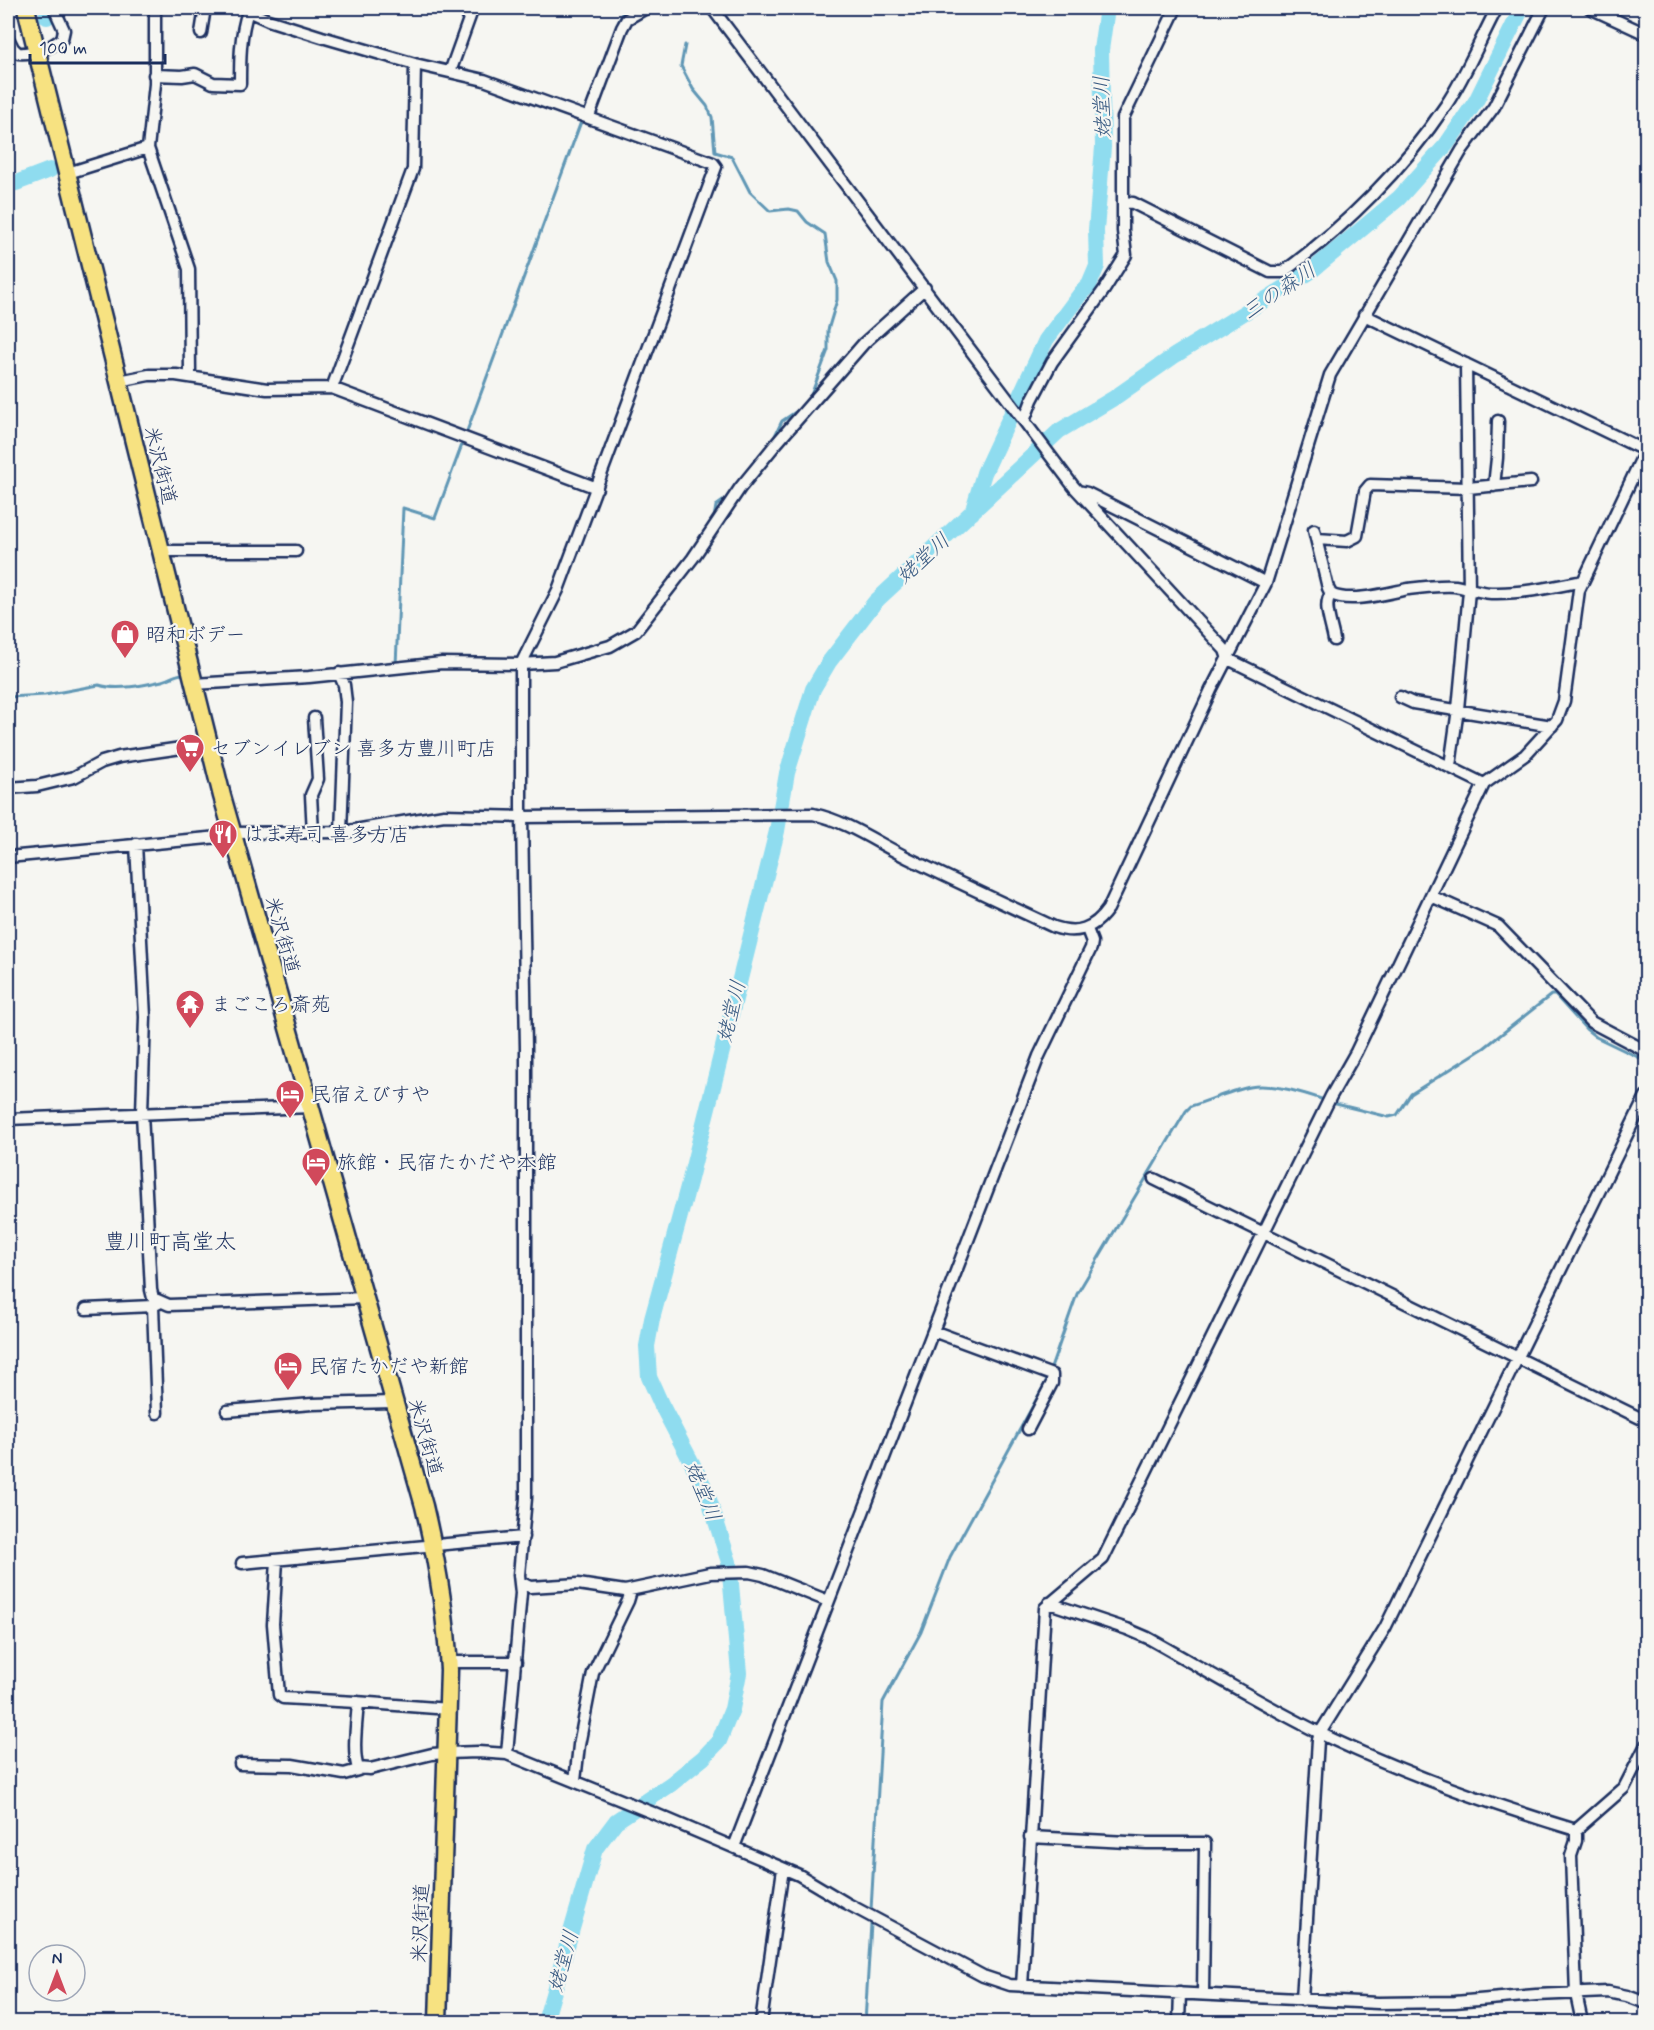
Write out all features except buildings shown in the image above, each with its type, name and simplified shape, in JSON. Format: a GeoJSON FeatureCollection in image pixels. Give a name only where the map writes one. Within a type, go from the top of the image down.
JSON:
{"type":"FeatureCollection","features":[{"type":"Feature","properties":{"kind":"highway","name":"米沢街道"},"geometry":{"type":"LineString","coordinates":[[26,8],[208,744],[424,1506],[433,1545],[443,1596],[449,1662],[438,2022]]}},
{"type":"Feature","properties":{"kind":"street"},"geometry":{"type":"LineString","coordinates":[[8,38],[18,53],[37,51],[56,44],[62,39],[64,30],[54,8]]}},
{"type":"Feature","properties":{"kind":"street"},"geometry":{"type":"LineString","coordinates":[[155,8],[154,75],[148,148],[189,269],[190,374]]}},
{"type":"Feature","properties":{"kind":"street"},"geometry":{"type":"LineString","coordinates":[[201,33],[205,8]]}},
{"type":"Feature","properties":{"kind":"street"},"geometry":{"type":"LineString","coordinates":[[450,72],[473,8]]}},
{"type":"Feature","properties":{"kind":"street"},"geometry":{"type":"LineString","coordinates":[[589,117],[622,28],[627,19],[646,8]]}},
{"type":"Feature","properties":{"kind":"street"},"geometry":{"type":"LineString","coordinates":[[712,8],[1051,457],[1078,491],[1225,650],[1228,659],[1484,784]]}},
{"type":"Feature","properties":{"kind":"street"},"geometry":{"type":"LineString","coordinates":[[1026,423],[1032,400],[1052,362],[1104,290],[1126,255],[1123,118],[1176,8]]}},
{"type":"Feature","properties":{"kind":"street"},"geometry":{"type":"LineString","coordinates":[[1124,202],[1133,202],[1270,272],[1283,272],[1330,236],[1394,172],[1446,104],[1497,8]]}},
{"type":"Feature","properties":{"kind":"street"},"geometry":{"type":"LineString","coordinates":[[8,857],[219,837],[232,833],[341,832],[444,815],[522,817],[801,813],[820,815],[839,822],[908,858],[1054,927],[1077,932],[1087,928],[1102,918],[1108,909],[1266,583],[1330,375],[1461,150],[1494,107],[1544,8]]}},
{"type":"Feature","properties":{"kind":"street"},"geometry":{"type":"LineString","coordinates":[[1590,8],[1647,34]]}},
{"type":"Feature","properties":{"kind":"street"},"geometry":{"type":"LineString","coordinates":[[154,75],[195,74],[213,83],[240,84],[241,45],[246,9],[285,26],[415,64],[484,80],[713,163],[716,167],[558,590],[521,664],[520,809],[522,817],[526,1072],[526,1475],[521,1593],[507,1754]]}},
{"type":"Feature","properties":{"kind":"street"},"geometry":{"type":"LineString","coordinates":[[332,388],[413,169],[415,64]]}},
{"type":"Feature","properties":{"kind":"street"},"geometry":{"type":"LineString","coordinates":[[68,173],[148,148]]}},
{"type":"Feature","properties":{"kind":"street"},"geometry":{"type":"LineString","coordinates":[[194,684],[442,663],[521,664],[564,660],[610,646],[636,631],[693,558],[740,488],[775,445],[864,343],[925,288]]}},
{"type":"Feature","properties":{"kind":"street"},"geometry":{"type":"LineString","coordinates":[[1022,1986],[1045,1608],[1103,1559],[1331,1096],[1356,1052],[1484,784],[1525,755],[1557,720],[1564,701],[1579,590],[1646,450],[1364,315]]}},
{"type":"Feature","properties":{"kind":"street"},"geometry":{"type":"LineString","coordinates":[[1450,766],[1458,710],[1469,591],[1466,364]]}},
{"type":"Feature","properties":{"kind":"street"},"geometry":{"type":"LineString","coordinates":[[119,381],[149,375],[176,375],[267,389],[332,388],[597,488]]}},
{"type":"Feature","properties":{"kind":"street"},"geometry":{"type":"LineString","coordinates":[[1494,486],[1498,421]]}},
{"type":"Feature","properties":{"kind":"street"},"geometry":{"type":"LineString","coordinates":[[1334,640],[1326,601],[1331,594],[1316,534],[1347,541],[1357,536],[1365,491],[1370,485],[1468,488],[1531,482]]}},
{"type":"Feature","properties":{"kind":"street"},"geometry":{"type":"LineString","coordinates":[[1078,491],[1087,493],[1266,583]]}},
{"type":"Feature","properties":{"kind":"street"},"geometry":{"type":"LineString","coordinates":[[161,551],[296,551]]}},
{"type":"Feature","properties":{"kind":"street"},"geometry":{"type":"LineString","coordinates":[[1331,594],[1341,598],[1369,596],[1441,585],[1461,587],[1469,591],[1497,593],[1545,590],[1583,581]]}},
{"type":"Feature","properties":{"kind":"street"},"geometry":{"type":"LineString","coordinates":[[339,673],[344,686],[346,702],[341,832]]}},
{"type":"Feature","properties":{"kind":"street"},"geometry":{"type":"LineString","coordinates":[[1400,697],[1413,703],[1552,726]]}},
{"type":"Feature","properties":{"kind":"street"},"geometry":{"type":"LineString","coordinates":[[313,833],[311,795],[318,779],[314,718]]}},
{"type":"Feature","properties":{"kind":"street"},"geometry":{"type":"LineString","coordinates":[[8,788],[37,786],[74,777],[102,762],[133,754],[208,744]]}},
{"type":"Feature","properties":{"kind":"street"},"geometry":{"type":"LineString","coordinates":[[136,844],[145,1017],[142,1113],[151,1290],[156,1304],[157,1413]]}},
{"type":"Feature","properties":{"kind":"street"},"geometry":{"type":"LineString","coordinates":[[1431,896],[1498,926],[1591,1022],[1647,1051]]}},
{"type":"Feature","properties":{"kind":"street"},"geometry":{"type":"LineString","coordinates":[[734,1848],[1040,1056],[1091,948],[1092,942],[1087,928]]}},
{"type":"Feature","properties":{"kind":"street"},"geometry":{"type":"LineString","coordinates":[[1302,2000],[1320,1733],[1384,1628],[1647,1095]]}},
{"type":"Feature","properties":{"kind":"street"},"geometry":{"type":"LineString","coordinates":[[8,1119],[311,1107]]}},
{"type":"Feature","properties":{"kind":"street"},"geometry":{"type":"LineString","coordinates":[[1154,1179],[1647,1421]]}},
{"type":"Feature","properties":{"kind":"street"},"geometry":{"type":"LineString","coordinates":[[86,1309],[156,1304],[365,1298]]}},
{"type":"Feature","properties":{"kind":"street"},"geometry":{"type":"LineString","coordinates":[[933,1331],[1052,1375],[1052,1383],[1028,1429]]}},
{"type":"Feature","properties":{"kind":"street"},"geometry":{"type":"LineString","coordinates":[[227,1411],[312,1404],[394,1402]]}},
{"type":"Feature","properties":{"kind":"street"},"geometry":{"type":"LineString","coordinates":[[242,1563],[523,1537]]}},
{"type":"Feature","properties":{"kind":"street"},"geometry":{"type":"LineString","coordinates":[[277,1561],[273,1624],[279,1695],[283,1698],[448,1709]]}},
{"type":"Feature","properties":{"kind":"street"},"geometry":{"type":"LineString","coordinates":[[520,1582],[530,1587],[578,1584],[631,1591],[715,1573],[749,1572],[763,1575],[828,1601]]}},
{"type":"Feature","properties":{"kind":"street"},"geometry":{"type":"LineString","coordinates":[[575,1781],[579,1745],[593,1673],[631,1591]]}},
{"type":"Feature","properties":{"kind":"street"},"geometry":{"type":"LineString","coordinates":[[1049,1603],[1148,1638],[1320,1733],[1434,1782],[1503,1808],[1576,1830]]}},
{"type":"Feature","properties":{"kind":"street"},"geometry":{"type":"LineString","coordinates":[[449,1662],[516,1662]]}},
{"type":"Feature","properties":{"kind":"street"},"geometry":{"type":"LineString","coordinates":[[358,1702],[356,1739],[358,1768]]}},
{"type":"Feature","properties":{"kind":"street"},"geometry":{"type":"LineString","coordinates":[[1582,2022],[1576,1994],[1571,1856],[1575,1845],[1576,1830],[1624,1788],[1647,1745]]}},
{"type":"Feature","properties":{"kind":"street"},"geometry":{"type":"LineString","coordinates":[[240,1764],[292,1766],[344,1774],[358,1770],[358,1768],[370,1770],[432,1754],[478,1752],[507,1754],[799,1875],[846,1903],[983,1976],[1010,1985],[1378,2003],[1455,2002],[1608,1992],[1647,2003]]}},
{"type":"Feature","properties":{"kind":"street"},"geometry":{"type":"LineString","coordinates":[[1030,1838],[1205,1843],[1203,1994]]}},
{"type":"Feature","properties":{"kind":"street"},"geometry":{"type":"LineString","coordinates":[[761,2022],[783,1869]]}},
{"type":"Feature","properties":{"kind":"street"},"geometry":{"type":"LineString","coordinates":[[1179,2022],[1180,1993]]}},
{"type":"Feature","properties":{"kind":"waterway"},"geometry":{"type":"LineString","coordinates":[[47,8],[47,17]]}},
{"type":"Feature","properties":{"kind":"waterway"},"geometry":{"type":"LineString","coordinates":[[584,113],[624,8]]}},
{"type":"Feature","properties":{"kind":"waterway","name":"姥堂川"},"geometry":{"type":"LineString","coordinates":[[972,513],[984,473],[1046,340],[1089,285],[1097,266],[1096,230],[1103,147],[1101,50],[1107,8]]}},
{"type":"Feature","properties":{"kind":"waterway","name":"姥堂川"},"geometry":{"type":"LineString","coordinates":[[545,2022],[595,1849],[616,1821],[671,1784],[703,1758],[719,1741],[732,1709],[739,1673],[729,1562],[706,1490],[649,1377],[647,1346],[777,831],[787,773],[813,689],[829,662],[875,602],[1059,431],[1114,398],[1174,356],[1310,272],[1399,198],[1446,145],[1476,101],[1522,8]]}},
{"type":"Feature","properties":{"kind":"waterway"},"geometry":{"type":"LineString","coordinates":[[685,45],[681,66],[712,117],[715,152],[732,157],[750,192],[770,211],[789,209],[798,211],[807,222],[825,234],[829,262],[837,281],[837,300],[828,330],[828,350],[810,398]]}},
{"type":"Feature","properties":{"kind":"waterway"},"geometry":{"type":"LineString","coordinates":[[396,665],[403,508],[435,518],[582,119]]}},
{"type":"Feature","properties":{"kind":"waterway"},"geometry":{"type":"LineString","coordinates":[[8,184],[50,170]]}},
{"type":"Feature","properties":{"kind":"waterway"},"geometry":{"type":"LineString","coordinates":[[772,442],[782,421],[800,409]]}},
{"type":"Feature","properties":{"kind":"waterway"},"geometry":{"type":"LineString","coordinates":[[714,518],[716,506],[730,496]]}},
{"type":"Feature","properties":{"kind":"waterway"},"geometry":{"type":"LineString","coordinates":[[565,655],[601,643]]}},
{"type":"Feature","properties":{"kind":"waterway"},"geometry":{"type":"LineString","coordinates":[[527,656],[547,658]]}},
{"type":"Feature","properties":{"kind":"waterway"},"geometry":{"type":"LineString","coordinates":[[8,697],[45,695],[99,685],[130,687],[185,674]]}},
{"type":"Feature","properties":{"kind":"waterway"},"geometry":{"type":"LineString","coordinates":[[1332,1103],[1389,1117],[1397,1115],[1411,1094],[1484,1048],[1551,995],[1555,995],[1596,1037],[1646,1061]]}},
{"type":"Feature","properties":{"kind":"waterway"},"geometry":{"type":"LineString","coordinates":[[1050,1371],[1077,1294],[1191,1106],[1258,1086],[1287,1089],[1324,1100]]}},
{"type":"Feature","properties":{"kind":"waterway"},"geometry":{"type":"LineString","coordinates":[[871,1910],[883,1702],[921,1632],[950,1557],[1047,1380]]}},
{"type":"Feature","properties":{"kind":"waterway"},"geometry":{"type":"LineString","coordinates":[[865,2022],[871,1924]]}},
{"type":"Feature","properties":{"kind":"place","name":"昭和ボデー"},"geometry":{"type":"Point","coordinates":[125,660]}},
{"type":"Feature","properties":{"kind":"place","name":"セブンイレブン 喜多方豊川町店"},"geometry":{"type":"Point","coordinates":[190,774]}},
{"type":"Feature","properties":{"kind":"place","name":"はま寿司 喜多方店"},"geometry":{"type":"Point","coordinates":[223,860]}},
{"type":"Feature","properties":{"kind":"place","name":"まごころ斎苑"},"geometry":{"type":"Point","coordinates":[190,1030]}},
{"type":"Feature","properties":{"kind":"place","name":"民宿えびすや"},"geometry":{"type":"Point","coordinates":[290,1120]}},
{"type":"Feature","properties":{"kind":"place","name":"旅館・民宿たかだや本館"},"geometry":{"type":"Point","coordinates":[316,1188]}},
{"type":"Feature","properties":{"kind":"place","name":"民宿たかだや新館"},"geometry":{"type":"Point","coordinates":[288,1392]}},
{"type":"Feature","properties":{"kind":"district","name":"豊川町高堂太"},"geometry":{"type":"Point","coordinates":[170,1241]}},
{"type":"Feature","properties":{"kind":"water label","name":"三の森川"},"geometry":{"type":"Point","coordinates":[1279,291]}}]}
